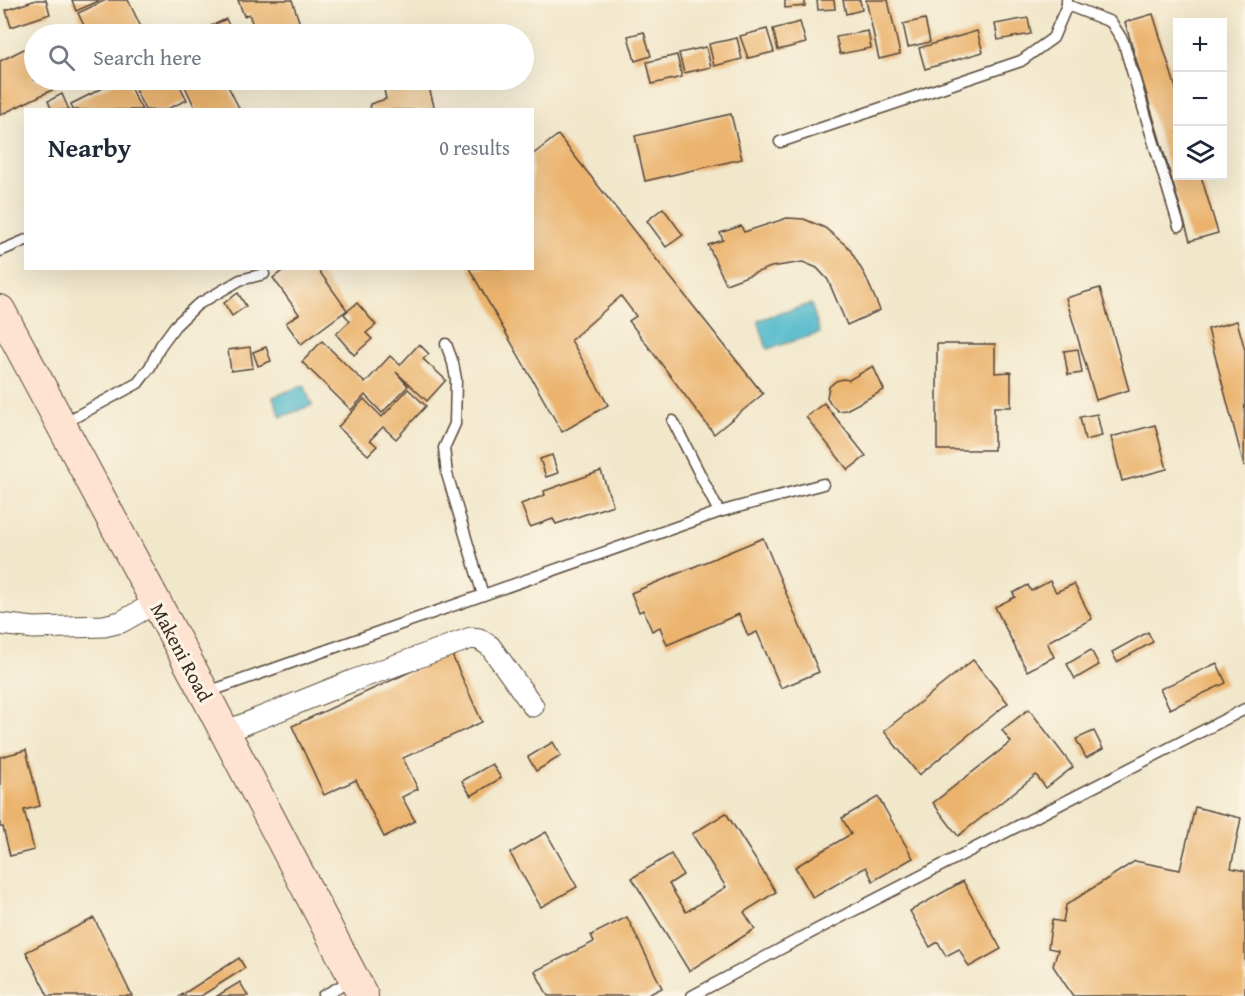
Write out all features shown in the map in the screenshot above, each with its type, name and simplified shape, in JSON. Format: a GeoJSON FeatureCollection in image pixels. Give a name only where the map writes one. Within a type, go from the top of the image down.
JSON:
{"type":"FeatureCollection","features":[{"type":"Feature","properties":{"kind":"main road","name":"Makeni Road"},"geometry":{"type":"LineString","coordinates":[[0,310],[205,694],[358,988]]}},
{"type":"Feature","properties":{"kind":"street"},"geometry":{"type":"LineString","coordinates":[[0,624],[34,627],[104,626],[121,622],[155,603]]}},
{"type":"Feature","properties":{"kind":"street"},"geometry":{"type":"LineString","coordinates":[[225,732],[352,681],[471,638],[479,639],[490,646],[533,706]]}},
{"type":"Feature","properties":{"kind":"lane"},"geometry":{"type":"LineString","coordinates":[[780,142],[1021,61],[1053,38],[1067,2],[1111,22],[1123,41],[1179,226]]}},
{"type":"Feature","properties":{"kind":"lane"},"geometry":{"type":"LineString","coordinates":[[0,251],[24,241]]}},
{"type":"Feature","properties":{"kind":"lane"},"geometry":{"type":"LineString","coordinates":[[62,424],[138,383],[175,326],[197,305],[240,280],[264,274]]}},
{"type":"Feature","properties":{"kind":"lane"},"geometry":{"type":"LineString","coordinates":[[446,344],[456,379],[455,424],[444,448],[447,474],[483,595]]}},
{"type":"Feature","properties":{"kind":"lane"},"geometry":{"type":"LineString","coordinates":[[673,421],[719,512]]}},
{"type":"Feature","properties":{"kind":"lane"},"geometry":{"type":"LineString","coordinates":[[205,694],[719,512],[822,484]]}},
{"type":"Feature","properties":{"kind":"lane"},"geometry":{"type":"LineString","coordinates":[[692,996],[1245,709]]}},
{"type":"Feature","properties":{"kind":"lane"},"geometry":{"type":"LineString","coordinates":[[323,996],[358,988]]}},
{"type":"Feature","properties":{"kind":"water"},"geometry":{"type":"Polygon","coordinates":[[[811,304],[820,333],[767,349],[758,320],[811,304]]]}},
{"type":"Feature","properties":{"kind":"water"},"geometry":{"type":"Polygon","coordinates":[[[304,385],[312,405],[281,417],[273,397],[304,385]]]}},
{"type":"Feature","properties":{"kind":"building"},"geometry":{"type":"Polygon","coordinates":[[[36,0],[46,0],[50,14],[11,27],[6,10],[36,0]]]}},
{"type":"Feature","properties":{"kind":"building"},"geometry":{"type":"Polygon","coordinates":[[[72,0],[101,0],[76,11],[72,0]]]}},
{"type":"Feature","properties":{"kind":"building"},"geometry":{"type":"Polygon","coordinates":[[[106,0],[128,0],[140,24],[83,24],[78,13],[106,0]]]}},
{"type":"Feature","properties":{"kind":"building"},"geometry":{"type":"Polygon","coordinates":[[[238,0],[292,0],[300,24],[252,24],[249,14],[244,16],[238,0]]]}},
{"type":"Feature","properties":{"kind":"building"},"geometry":{"type":"Polygon","coordinates":[[[785,0],[805,0],[805,6],[785,8],[785,0]]]}},
{"type":"Feature","properties":{"kind":"building"},"geometry":{"type":"Polygon","coordinates":[[[817,0],[834,0],[835,9],[818,10],[817,0]]]}},
{"type":"Feature","properties":{"kind":"building"},"geometry":{"type":"Polygon","coordinates":[[[843,0],[860,0],[862,10],[846,14],[843,0]]]}},
{"type":"Feature","properties":{"kind":"building"},"geometry":{"type":"Polygon","coordinates":[[[866,0],[888,0],[900,54],[879,59],[866,0]]]}},
{"type":"Feature","properties":{"kind":"building"},"geometry":{"type":"Polygon","coordinates":[[[1153,14],[1173,79],[1173,180],[1202,180],[1218,233],[1190,241],[1125,22],[1153,14]]]}},
{"type":"Feature","properties":{"kind":"building"},"geometry":{"type":"Polygon","coordinates":[[[1028,18],[1031,34],[998,40],[995,24],[1028,18]]]}},
{"type":"Feature","properties":{"kind":"building"},"geometry":{"type":"Polygon","coordinates":[[[226,19],[228,24],[215,24],[226,19]]]}},
{"type":"Feature","properties":{"kind":"building"},"geometry":{"type":"Polygon","coordinates":[[[925,19],[930,42],[908,47],[903,24],[925,19]]]}},
{"type":"Feature","properties":{"kind":"building"},"geometry":{"type":"Polygon","coordinates":[[[800,22],[806,43],[778,50],[773,29],[800,22]]]}},
{"type":"Feature","properties":{"kind":"building"},"geometry":{"type":"Polygon","coordinates":[[[767,29],[774,52],[748,58],[740,36],[767,29]]]}},
{"type":"Feature","properties":{"kind":"building"},"geometry":{"type":"Polygon","coordinates":[[[868,31],[871,48],[840,54],[836,37],[868,31]]]}},
{"type":"Feature","properties":{"kind":"building"},"geometry":{"type":"Polygon","coordinates":[[[977,31],[983,52],[925,69],[919,48],[977,31]]]}},
{"type":"Feature","properties":{"kind":"building"},"geometry":{"type":"Polygon","coordinates":[[[644,32],[651,56],[635,61],[628,36],[644,32]]]}},
{"type":"Feature","properties":{"kind":"building"},"geometry":{"type":"Polygon","coordinates":[[[737,38],[742,59],[714,66],[709,44],[737,38]]]}},
{"type":"Feature","properties":{"kind":"building"},"geometry":{"type":"Polygon","coordinates":[[[706,47],[711,67],[684,73],[679,53],[706,47]]]}},
{"type":"Feature","properties":{"kind":"building"},"geometry":{"type":"Polygon","coordinates":[[[24,49],[24,90],[52,90],[0,115],[0,61],[24,49]]]}},
{"type":"Feature","properties":{"kind":"building"},"geometry":{"type":"Polygon","coordinates":[[[677,55],[682,77],[652,84],[647,62],[677,55]]]}},
{"type":"Feature","properties":{"kind":"building"},"geometry":{"type":"Polygon","coordinates":[[[99,90],[131,90],[141,108],[72,108],[71,104],[99,90]]]}},
{"type":"Feature","properties":{"kind":"building"},"geometry":{"type":"Polygon","coordinates":[[[136,90],[182,90],[187,100],[169,108],[144,108],[136,90]]]}},
{"type":"Feature","properties":{"kind":"building"},"geometry":{"type":"Polygon","coordinates":[[[187,90],[230,90],[239,108],[195,108],[187,90]]]}},
{"type":"Feature","properties":{"kind":"building"},"geometry":{"type":"Polygon","coordinates":[[[384,90],[430,90],[434,108],[371,108],[370,104],[386,99],[384,90]]]}},
{"type":"Feature","properties":{"kind":"building"},"geometry":{"type":"Polygon","coordinates":[[[62,94],[68,108],[51,108],[48,101],[62,94]]]}},
{"type":"Feature","properties":{"kind":"building"},"geometry":{"type":"Polygon","coordinates":[[[731,114],[742,159],[645,181],[635,136],[731,114]]]}},
{"type":"Feature","properties":{"kind":"building"},"geometry":{"type":"Polygon","coordinates":[[[558,135],[763,394],[714,434],[629,321],[636,316],[621,296],[571,340],[608,405],[562,432],[470,270],[534,270],[534,153],[558,135]]]}},
{"type":"Feature","properties":{"kind":"building"},"geometry":{"type":"Polygon","coordinates":[[[663,208],[683,235],[666,247],[647,221],[663,208]]]}},
{"type":"Feature","properties":{"kind":"building"},"geometry":{"type":"Polygon","coordinates":[[[787,218],[804,219],[825,228],[849,248],[865,275],[880,310],[847,325],[828,280],[817,268],[803,262],[771,267],[726,284],[708,245],[723,240],[720,233],[741,226],[744,232],[787,218]]]}},
{"type":"Feature","properties":{"kind":"building"},"geometry":{"type":"Polygon","coordinates":[[[283,270],[318,270],[347,310],[301,344],[286,323],[299,314],[273,278],[283,270]]]}},
{"type":"Feature","properties":{"kind":"building"},"geometry":{"type":"Polygon","coordinates":[[[1100,288],[1129,390],[1096,400],[1066,298],[1100,288]]]}},
{"type":"Feature","properties":{"kind":"building"},"geometry":{"type":"Polygon","coordinates":[[[238,293],[246,306],[232,316],[224,303],[238,293]]]}},
{"type":"Feature","properties":{"kind":"building"},"geometry":{"type":"Polygon","coordinates":[[[357,303],[376,325],[366,333],[372,339],[354,355],[336,334],[350,321],[344,314],[357,303]]]}},
{"type":"Feature","properties":{"kind":"building"},"geometry":{"type":"Polygon","coordinates":[[[1237,321],[1245,350],[1244,466],[1208,329],[1237,321]]]}},
{"type":"Feature","properties":{"kind":"building"},"geometry":{"type":"Polygon","coordinates":[[[322,341],[365,383],[390,356],[400,365],[419,344],[429,354],[423,359],[446,380],[427,401],[396,372],[408,386],[382,413],[365,395],[351,410],[302,362],[322,341]]]}},
{"type":"Feature","properties":{"kind":"building"},"geometry":{"type":"Polygon","coordinates":[[[937,344],[995,344],[995,373],[1011,372],[1011,407],[994,407],[994,450],[937,450],[937,344]]]}},
{"type":"Feature","properties":{"kind":"building"},"geometry":{"type":"Polygon","coordinates":[[[250,347],[253,368],[231,371],[228,350],[250,347]]]}},
{"type":"Feature","properties":{"kind":"building"},"geometry":{"type":"Polygon","coordinates":[[[266,347],[271,361],[258,366],[253,352],[266,347]]]}},
{"type":"Feature","properties":{"kind":"building"},"geometry":{"type":"Polygon","coordinates":[[[1078,349],[1082,373],[1068,375],[1064,351],[1078,349]]]}},
{"type":"Feature","properties":{"kind":"building"},"geometry":{"type":"Polygon","coordinates":[[[873,366],[884,390],[846,410],[838,411],[827,397],[829,387],[836,381],[849,380],[873,366]]]}},
{"type":"Feature","properties":{"kind":"building"},"geometry":{"type":"Polygon","coordinates":[[[408,389],[426,406],[396,439],[383,427],[370,440],[377,446],[368,455],[338,427],[364,399],[382,417],[408,389]]]}},
{"type":"Feature","properties":{"kind":"building"},"geometry":{"type":"Polygon","coordinates":[[[824,403],[866,456],[848,470],[806,417],[824,403]]]}},
{"type":"Feature","properties":{"kind":"building"},"geometry":{"type":"Polygon","coordinates":[[[1097,414],[1102,436],[1085,440],[1080,417],[1097,414]]]}},
{"type":"Feature","properties":{"kind":"building"},"geometry":{"type":"Polygon","coordinates":[[[1155,425],[1167,469],[1122,481],[1111,437],[1155,425]]]}},
{"type":"Feature","properties":{"kind":"building"},"geometry":{"type":"Polygon","coordinates":[[[552,455],[558,473],[546,477],[540,459],[552,455]]]}},
{"type":"Feature","properties":{"kind":"building"},"geometry":{"type":"Polygon","coordinates":[[[601,471],[613,505],[556,524],[553,519],[530,527],[521,504],[545,495],[544,491],[601,471]]]}},
{"type":"Feature","properties":{"kind":"building"},"geometry":{"type":"Polygon","coordinates":[[[763,538],[819,672],[781,688],[757,632],[748,636],[739,614],[667,645],[660,627],[652,631],[643,610],[639,612],[631,593],[763,538]]]}},
{"type":"Feature","properties":{"kind":"building"},"geometry":{"type":"Polygon","coordinates":[[[1050,581],[1056,592],[1074,584],[1092,619],[1047,642],[1054,657],[1027,671],[995,607],[1015,597],[1013,593],[1028,585],[1031,591],[1050,581]]]}},
{"type":"Feature","properties":{"kind":"building"},"geometry":{"type":"Polygon","coordinates":[[[1148,632],[1153,642],[1117,662],[1112,652],[1148,632]]]}},
{"type":"Feature","properties":{"kind":"building"},"geometry":{"type":"Polygon","coordinates":[[[1091,650],[1099,665],[1075,679],[1067,664],[1091,650]]]}},
{"type":"Feature","properties":{"kind":"building"},"geometry":{"type":"Polygon","coordinates":[[[451,653],[482,722],[403,758],[418,789],[402,797],[415,821],[384,837],[356,780],[324,795],[292,726],[451,653]]]}},
{"type":"Feature","properties":{"kind":"building"},"geometry":{"type":"Polygon","coordinates":[[[973,660],[1008,703],[919,775],[884,731],[973,660]]]}},
{"type":"Feature","properties":{"kind":"building"},"geometry":{"type":"Polygon","coordinates":[[[1217,663],[1226,683],[1170,709],[1160,689],[1217,663]]]}},
{"type":"Feature","properties":{"kind":"building"},"geometry":{"type":"Polygon","coordinates":[[[1029,709],[1073,767],[1046,788],[1036,775],[958,836],[933,803],[1011,742],[1002,730],[1029,709]]]}},
{"type":"Feature","properties":{"kind":"building"},"geometry":{"type":"Polygon","coordinates":[[[1094,731],[1103,749],[1086,758],[1076,739],[1094,731]]]}},
{"type":"Feature","properties":{"kind":"building"},"geometry":{"type":"Polygon","coordinates":[[[553,742],[561,756],[536,771],[528,757],[553,742]]]}},
{"type":"Feature","properties":{"kind":"building"},"geometry":{"type":"Polygon","coordinates":[[[26,750],[40,806],[24,810],[34,850],[10,856],[3,827],[0,827],[0,757],[26,750]]]}},
{"type":"Feature","properties":{"kind":"building"},"geometry":{"type":"Polygon","coordinates":[[[492,764],[501,778],[471,796],[462,781],[492,764]]]}},
{"type":"Feature","properties":{"kind":"building"},"geometry":{"type":"Polygon","coordinates":[[[878,797],[913,858],[873,881],[866,867],[813,898],[795,867],[851,834],[842,818],[878,797]]]}},
{"type":"Feature","properties":{"kind":"building"},"geometry":{"type":"Polygon","coordinates":[[[1195,807],[1241,818],[1231,868],[1245,871],[1245,996],[1073,996],[1053,966],[1058,950],[1048,948],[1052,920],[1063,922],[1066,905],[1135,861],[1180,870],[1195,807]]]}},
{"type":"Feature","properties":{"kind":"building"},"geometry":{"type":"Polygon","coordinates":[[[726,813],[776,892],[744,912],[755,929],[689,971],[632,878],[671,854],[683,875],[669,884],[686,912],[726,887],[692,834],[726,813]]]}},
{"type":"Feature","properties":{"kind":"building"},"geometry":{"type":"Polygon","coordinates":[[[546,832],[577,887],[541,907],[510,853],[546,832]]]}},
{"type":"Feature","properties":{"kind":"building"},"geometry":{"type":"Polygon","coordinates":[[[963,881],[1001,949],[969,967],[959,949],[946,956],[938,942],[930,947],[910,911],[963,881]]]}},
{"type":"Feature","properties":{"kind":"building"},"geometry":{"type":"Polygon","coordinates":[[[627,917],[662,988],[646,996],[548,996],[535,971],[594,942],[591,935],[627,917]]]}},
{"type":"Feature","properties":{"kind":"building"},"geometry":{"type":"Polygon","coordinates":[[[94,918],[132,996],[48,996],[26,952],[94,918]]]}},
{"type":"Feature","properties":{"kind":"building"},"geometry":{"type":"Polygon","coordinates":[[[239,958],[245,968],[201,996],[180,996],[239,958]]]}},
{"type":"Feature","properties":{"kind":"building"},"geometry":{"type":"Polygon","coordinates":[[[240,982],[248,996],[217,996],[240,982]]]}}]}
